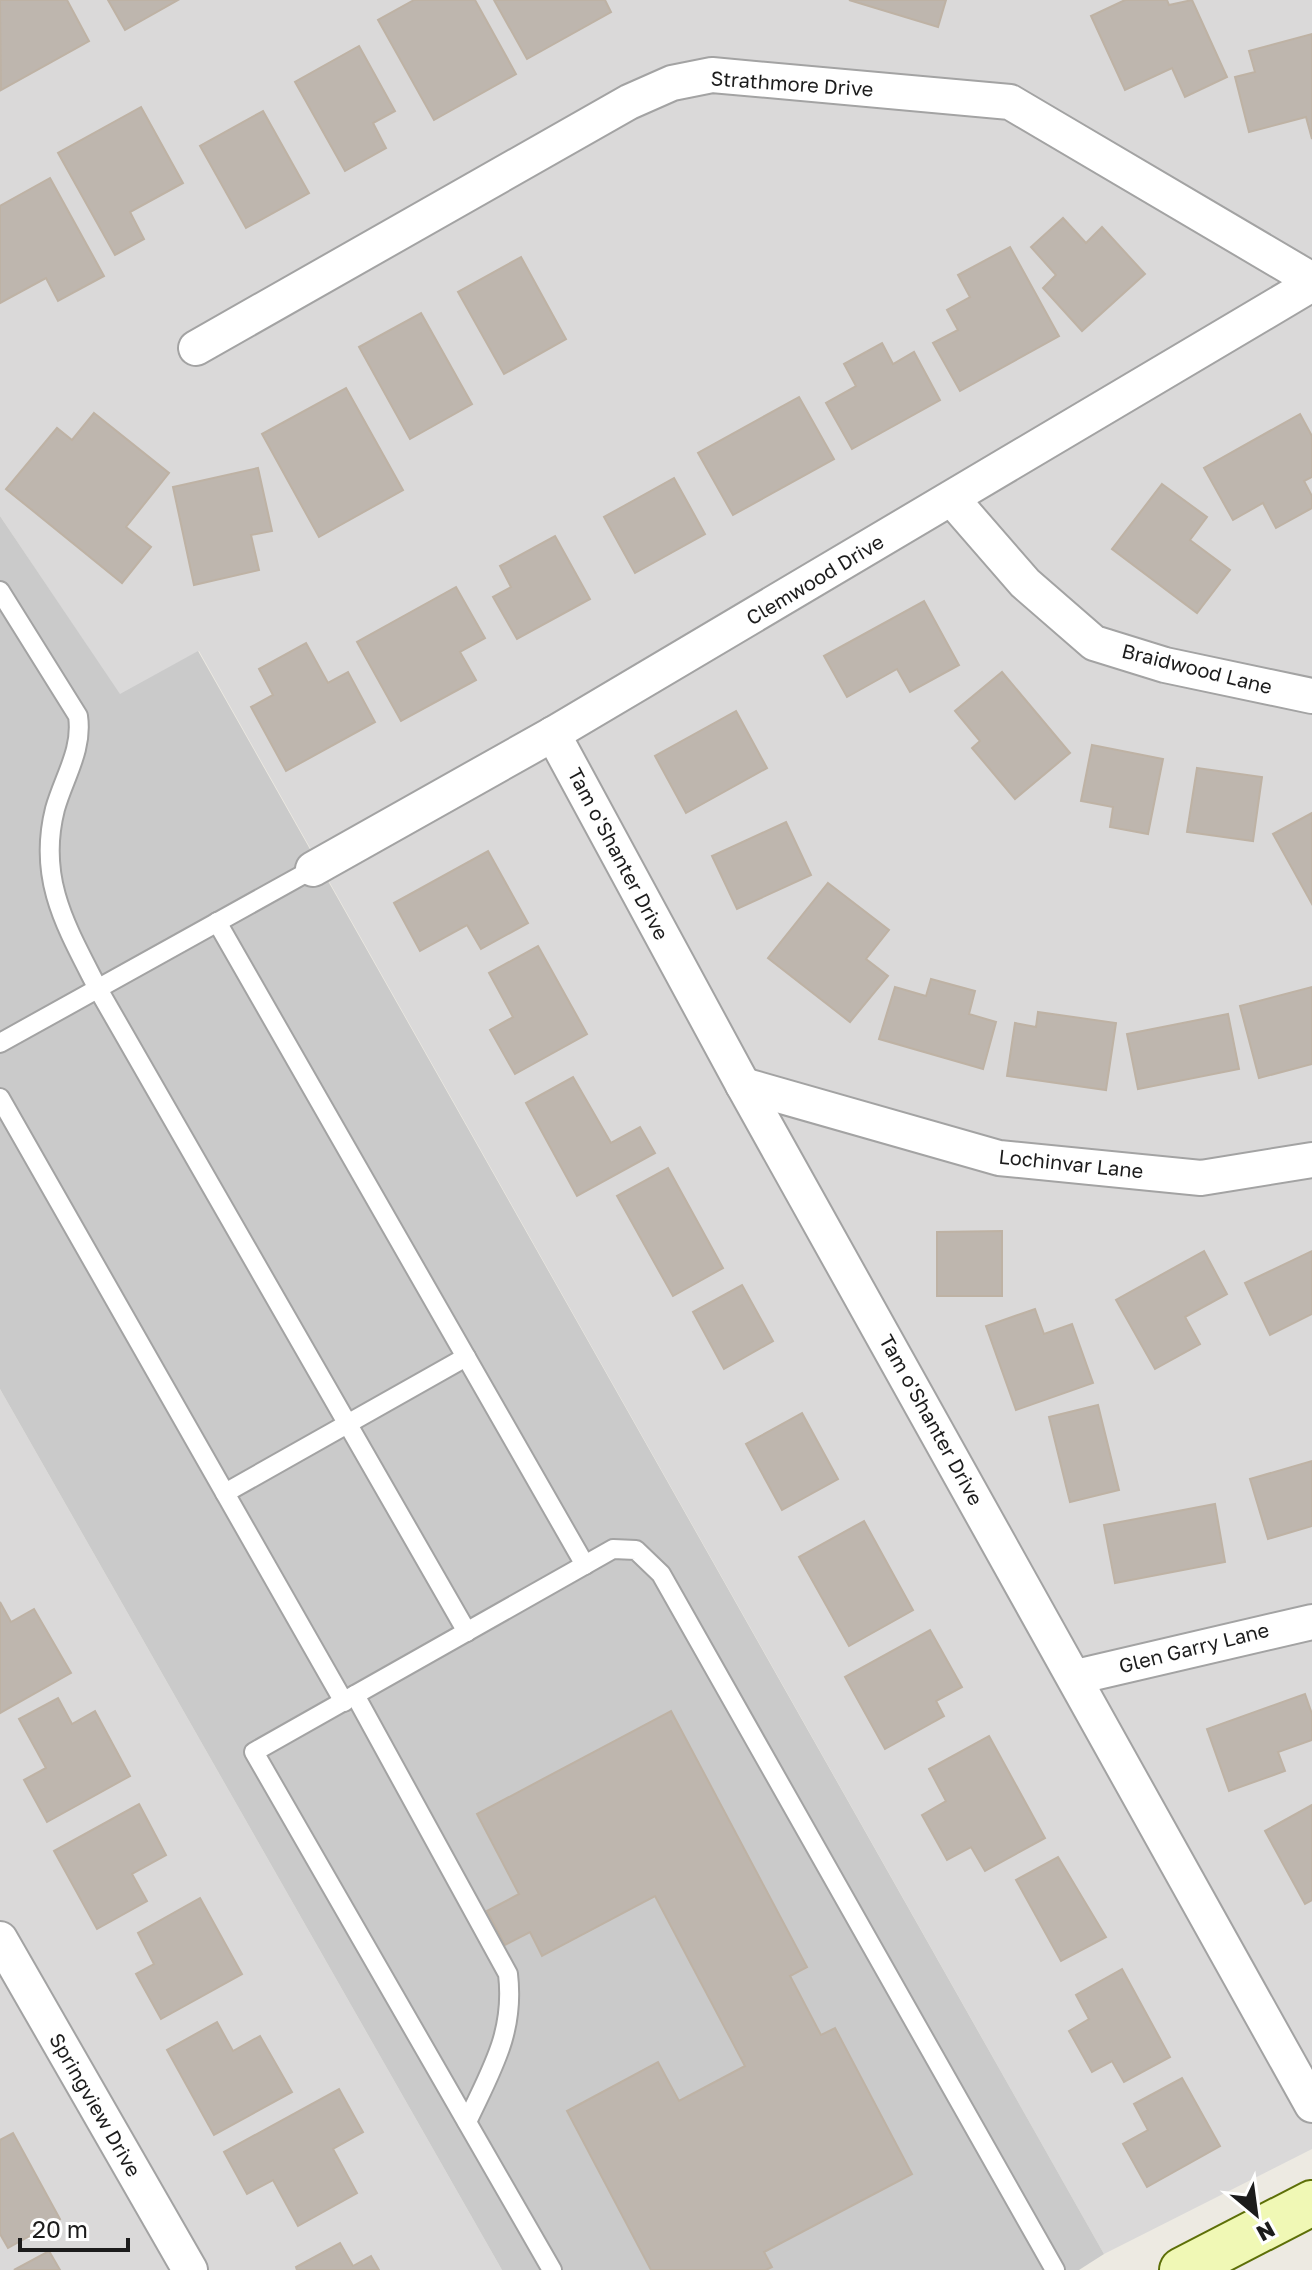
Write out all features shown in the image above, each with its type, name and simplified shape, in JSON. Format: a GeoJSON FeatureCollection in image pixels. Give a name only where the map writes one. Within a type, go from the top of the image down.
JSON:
{"type":"FeatureCollection","features":[{"type":"Feature","properties":{"kind":"main road"},"geometry":{"type":"LineString","coordinates":[[1182,2270],[1312,2203]]}},
{"type":"Feature","properties":{"kind":"street","name":"Strathmore Drive"},"geometry":{"type":"LineString","coordinates":[[196,348],[629,102],[672,83],[712,75],[1010,102],[1312,282]]}},
{"type":"Feature","properties":{"kind":"street","name":"Clemwood Drive"},"geometry":{"type":"LineString","coordinates":[[313,869],[553,734],[1312,282]]}},
{"type":"Feature","properties":{"kind":"street","name":"Braidwood Lane"},"geometry":{"type":"LineString","coordinates":[[952,499],[1025,583],[1094,643],[1165,665],[1312,696]]}},
{"type":"Feature","properties":{"kind":"street","name":"Tam o'Shanter Drive"},"geometry":{"type":"LineString","coordinates":[[553,734],[743,1085],[1076,1677],[1312,2105]]}},
{"type":"Feature","properties":{"kind":"street","name":"Lochinvar Lane"},"geometry":{"type":"LineString","coordinates":[[743,1085],[999,1158],[1201,1178],[1312,1160]]}},
{"type":"Feature","properties":{"kind":"street","name":"Glen Garry Lane"},"geometry":{"type":"LineString","coordinates":[[1076,1677],[1312,1622]]}},
{"type":"Feature","properties":{"kind":"street","name":"Springview Drive"},"geometry":{"type":"LineString","coordinates":[[0,1939],[190,2270]]}},
{"type":"Feature","properties":{"kind":"lane"},"geometry":{"type":"LineString","coordinates":[[0,591],[78,716],[81,736],[55,810],[48,856],[58,910],[98,989],[467,1632]]}},
{"type":"Feature","properties":{"kind":"lane"},"geometry":{"type":"LineString","coordinates":[[0,1043],[313,869]]}},
{"type":"Feature","properties":{"kind":"lane"},"geometry":{"type":"LineString","coordinates":[[217,922],[585,1565]]}},
{"type":"Feature","properties":{"kind":"lane"},"geometry":{"type":"LineString","coordinates":[[0,1098],[225,1493],[349,1698],[508,1974],[512,2007],[498,2054],[467,2122]]}},
{"type":"Feature","properties":{"kind":"lane"},"geometry":{"type":"LineString","coordinates":[[225,1493],[466,1357]]}},
{"type":"Feature","properties":{"kind":"lane"},"geometry":{"type":"LineString","coordinates":[[552,2270],[254,1752],[613,1549],[636,1550],[661,1574],[1055,2270]]}},
{"type":"Feature","properties":{"kind":"shaded area"},"geometry":{"type":"Polygon","coordinates":[[[0,0],[1312,0],[1312,2149],[1104,2254],[199,651],[120,695],[0,516],[0,0]]]}},
{"type":"Feature","properties":{"kind":"shaded area"},"geometry":{"type":"Polygon","coordinates":[[[0,516],[120,694],[198,651],[1104,2254],[1079,2270],[502,2270],[0,1389],[0,516]]]}},
{"type":"Feature","properties":{"kind":"shaded area"},"geometry":{"type":"Polygon","coordinates":[[[0,1389],[502,2270],[0,2270],[0,1389]]]}},
{"type":"Feature","properties":{"kind":"building"},"geometry":{"type":"Polygon","coordinates":[[[0,0],[67,0],[89,41],[1,90],[0,0]]]}},
{"type":"Feature","properties":{"kind":"building"},"geometry":{"type":"Polygon","coordinates":[[[108,0],[178,0],[125,30],[108,0]]]}},
{"type":"Feature","properties":{"kind":"building"},"geometry":{"type":"Polygon","coordinates":[[[414,0],[475,0],[516,74],[434,120],[378,20],[414,0]]]}},
{"type":"Feature","properties":{"kind":"building"},"geometry":{"type":"Polygon","coordinates":[[[494,0],[605,0],[611,12],[527,59],[494,0]]]}},
{"type":"Feature","properties":{"kind":"building"},"geometry":{"type":"Polygon","coordinates":[[[849,0],[946,0],[938,27],[849,0]]]}},
{"type":"Feature","properties":{"kind":"building"},"geometry":{"type":"Polygon","coordinates":[[[1125,0],[1167,0],[1169,5],[1192,0],[1227,77],[1185,97],[1172,68],[1125,90],[1091,16],[1125,0]]]}},
{"type":"Feature","properties":{"kind":"building"},"geometry":{"type":"Polygon","coordinates":[[[1312,34],[1312,139],[1306,117],[1249,132],[1235,77],[1255,72],[1249,51],[1312,34]]]}},
{"type":"Feature","properties":{"kind":"building"},"geometry":{"type":"Polygon","coordinates":[[[359,46],[395,111],[373,123],[386,148],[345,171],[295,82],[359,46]]]}},
{"type":"Feature","properties":{"kind":"building"},"geometry":{"type":"Polygon","coordinates":[[[141,107],[183,183],[130,212],[144,239],[115,255],[58,153],[141,107]]]}},
{"type":"Feature","properties":{"kind":"building"},"geometry":{"type":"Polygon","coordinates":[[[263,111],[309,193],[246,228],[200,146],[263,111]]]}},
{"type":"Feature","properties":{"kind":"building"},"geometry":{"type":"Polygon","coordinates":[[[50,178],[104,276],[58,301],[46,278],[0,303],[0,206],[50,178]]]}},
{"type":"Feature","properties":{"kind":"building"},"geometry":{"type":"Polygon","coordinates":[[[1063,218],[1086,243],[1102,227],[1145,274],[1082,331],[1043,288],[1056,275],[1031,247],[1063,218]]]}},
{"type":"Feature","properties":{"kind":"building"},"geometry":{"type":"Polygon","coordinates":[[[1010,247],[1059,336],[960,391],[933,343],[958,330],[947,310],[970,297],[958,275],[1010,247]]]}},
{"type":"Feature","properties":{"kind":"building"},"geometry":{"type":"Polygon","coordinates":[[[521,257],[566,339],[504,374],[458,292],[521,257]]]}},
{"type":"Feature","properties":{"kind":"building"},"geometry":{"type":"Polygon","coordinates":[[[421,313],[472,404],[410,439],[359,347],[421,313]]]}},
{"type":"Feature","properties":{"kind":"building"},"geometry":{"type":"Polygon","coordinates":[[[882,343],[893,364],[914,352],[940,400],[852,449],[826,403],[856,386],[844,364],[882,343]]]}},
{"type":"Feature","properties":{"kind":"building"},"geometry":{"type":"Polygon","coordinates":[[[346,388],[403,490],[319,537],[262,434],[346,388]]]}},
{"type":"Feature","properties":{"kind":"building"},"geometry":{"type":"Polygon","coordinates":[[[799,397],[834,459],[733,515],[698,453],[799,397]]]}},
{"type":"Feature","properties":{"kind":"building"},"geometry":{"type":"Polygon","coordinates":[[[94,413],[169,473],[126,527],[151,547],[122,583],[6,489],[57,428],[72,440],[94,413]]]}},
{"type":"Feature","properties":{"kind":"building"},"geometry":{"type":"Polygon","coordinates":[[[1300,414],[1312,436],[1312,477],[1304,481],[1312,496],[1312,508],[1276,528],[1263,503],[1233,520],[1204,468],[1300,414]]]}},
{"type":"Feature","properties":{"kind":"building"},"geometry":{"type":"Polygon","coordinates":[[[258,468],[272,531],[251,535],[259,570],[194,585],[173,487],[258,468]]]}},
{"type":"Feature","properties":{"kind":"building"},"geometry":{"type":"Polygon","coordinates":[[[674,478],[705,534],[635,573],[604,517],[674,478]]]}},
{"type":"Feature","properties":{"kind":"building"},"geometry":{"type":"Polygon","coordinates":[[[1162,484],[1207,517],[1190,540],[1230,570],[1197,613],[1112,549],[1162,484]]]}},
{"type":"Feature","properties":{"kind":"building"},"geometry":{"type":"Polygon","coordinates":[[[555,536],[590,599],[517,639],[493,597],[511,587],[500,566],[555,536]]]}},
{"type":"Feature","properties":{"kind":"building"},"geometry":{"type":"Polygon","coordinates":[[[456,587],[485,638],[460,652],[476,680],[401,721],[357,642],[456,587]]]}},
{"type":"Feature","properties":{"kind":"building"},"geometry":{"type":"Polygon","coordinates":[[[924,601],[959,665],[910,692],[897,669],[847,697],[824,656],[924,601]]]}},
{"type":"Feature","properties":{"kind":"building"},"geometry":{"type":"Polygon","coordinates":[[[306,643],[328,683],[348,672],[375,722],[286,771],[251,707],[273,695],[259,669],[306,643]]]}},
{"type":"Feature","properties":{"kind":"building"},"geometry":{"type":"Polygon","coordinates":[[[1002,672],[1070,753],[1015,799],[972,748],[980,741],[955,711],[1002,672]]]}},
{"type":"Feature","properties":{"kind":"building"},"geometry":{"type":"Polygon","coordinates":[[[736,711],[767,768],[686,813],[655,756],[736,711]]]}},
{"type":"Feature","properties":{"kind":"building"},"geometry":{"type":"Polygon","coordinates":[[[1092,745],[1163,759],[1148,834],[1110,827],[1113,807],[1081,801],[1092,745]]]}},
{"type":"Feature","properties":{"kind":"building"},"geometry":{"type":"Polygon","coordinates":[[[1197,768],[1262,777],[1253,841],[1187,832],[1197,768]]]}},
{"type":"Feature","properties":{"kind":"building"},"geometry":{"type":"Polygon","coordinates":[[[1312,813],[1312,904],[1273,834],[1312,813]]]}},
{"type":"Feature","properties":{"kind":"building"},"geometry":{"type":"Polygon","coordinates":[[[786,822],[811,875],[737,909],[712,856],[786,822]]]}},
{"type":"Feature","properties":{"kind":"building"},"geometry":{"type":"Polygon","coordinates":[[[488,851],[528,923],[481,949],[467,925],[420,951],[394,903],[488,851]]]}},
{"type":"Feature","properties":{"kind":"building"},"geometry":{"type":"Polygon","coordinates":[[[828,883],[889,930],[866,959],[888,976],[850,1022],[768,958],[828,883]]]}},
{"type":"Feature","properties":{"kind":"building"},"geometry":{"type":"Polygon","coordinates":[[[538,946],[587,1034],[515,1074],[490,1030],[513,1017],[489,973],[538,946]]]}},
{"type":"Feature","properties":{"kind":"building"},"geometry":{"type":"Polygon","coordinates":[[[931,979],[975,991],[969,1014],[996,1022],[983,1069],[879,1039],[895,987],[926,996],[931,979]]]}},
{"type":"Feature","properties":{"kind":"building"},"geometry":{"type":"Polygon","coordinates":[[[1312,987],[1312,1064],[1259,1078],[1240,1006],[1312,987]]]}},
{"type":"Feature","properties":{"kind":"building"},"geometry":{"type":"Polygon","coordinates":[[[1038,1012],[1116,1023],[1106,1090],[1007,1076],[1015,1023],[1036,1027],[1038,1012]]]}},
{"type":"Feature","properties":{"kind":"building"},"geometry":{"type":"Polygon","coordinates":[[[1228,1014],[1239,1069],[1138,1089],[1127,1034],[1228,1014]]]}},
{"type":"Feature","properties":{"kind":"building"},"geometry":{"type":"Polygon","coordinates":[[[573,1077],[611,1143],[640,1127],[655,1153],[577,1196],[526,1103],[573,1077]]]}},
{"type":"Feature","properties":{"kind":"building"},"geometry":{"type":"Polygon","coordinates":[[[668,1168],[723,1268],[673,1296],[617,1196],[668,1168]]]}},
{"type":"Feature","properties":{"kind":"building"},"geometry":{"type":"Polygon","coordinates":[[[1002,1231],[1002,1296],[937,1296],[937,1232],[1002,1231]]]}},
{"type":"Feature","properties":{"kind":"building"},"geometry":{"type":"Polygon","coordinates":[[[1204,1251],[1227,1294],[1185,1317],[1200,1344],[1155,1369],[1116,1300],[1204,1251]]]}},
{"type":"Feature","properties":{"kind":"building"},"geometry":{"type":"Polygon","coordinates":[[[1312,1251],[1312,1314],[1270,1335],[1245,1283],[1312,1251]]]}},
{"type":"Feature","properties":{"kind":"building"},"geometry":{"type":"Polygon","coordinates":[[[742,1285],[773,1341],[724,1369],[693,1312],[742,1285]]]}},
{"type":"Feature","properties":{"kind":"building"},"geometry":{"type":"Polygon","coordinates":[[[1035,1309],[1044,1334],[1072,1324],[1093,1383],[1016,1410],[986,1326],[1035,1309]]]}},
{"type":"Feature","properties":{"kind":"building"},"geometry":{"type":"Polygon","coordinates":[[[1098,1405],[1119,1490],[1070,1502],[1049,1417],[1098,1405]]]}},
{"type":"Feature","properties":{"kind":"building"},"geometry":{"type":"Polygon","coordinates":[[[802,1413],[838,1479],[782,1510],[746,1444],[802,1413]]]}},
{"type":"Feature","properties":{"kind":"building"},"geometry":{"type":"Polygon","coordinates":[[[1312,1461],[1312,1526],[1268,1539],[1250,1479],[1312,1461]]]}},
{"type":"Feature","properties":{"kind":"building"},"geometry":{"type":"Polygon","coordinates":[[[1215,1504],[1225,1562],[1115,1583],[1104,1525],[1215,1504]]]}},
{"type":"Feature","properties":{"kind":"building"},"geometry":{"type":"Polygon","coordinates":[[[864,1521],[913,1610],[849,1646],[799,1557],[864,1521]]]}},
{"type":"Feature","properties":{"kind":"building"},"geometry":{"type":"Polygon","coordinates":[[[0,1602],[11,1622],[34,1609],[71,1673],[0,1713],[0,1602]]]}},
{"type":"Feature","properties":{"kind":"building"},"geometry":{"type":"Polygon","coordinates":[[[930,1630],[962,1687],[936,1701],[944,1716],[885,1749],[845,1677],[930,1630]]]}},
{"type":"Feature","properties":{"kind":"building"},"geometry":{"type":"Polygon","coordinates":[[[1305,1694],[1312,1714],[1312,1740],[1278,1752],[1285,1771],[1229,1791],[1207,1729],[1305,1694]]]}},
{"type":"Feature","properties":{"kind":"building"},"geometry":{"type":"Polygon","coordinates":[[[58,1698],[72,1724],[95,1711],[130,1776],[47,1822],[24,1780],[46,1768],[19,1719],[58,1698]]]}},
{"type":"Feature","properties":{"kind":"building"},"geometry":{"type":"Polygon","coordinates":[[[671,1711],[807,1967],[790,1976],[821,2035],[835,2028],[912,2174],[764,2252],[772,2267],[766,2270],[651,2270],[567,2111],[658,2062],[679,2101],[745,2066],[655,1896],[542,1956],[530,1932],[505,1945],[487,1911],[519,1894],[477,1814],[671,1711]]]}},
{"type":"Feature","properties":{"kind":"building"},"geometry":{"type":"Polygon","coordinates":[[[989,1736],[1045,1838],[985,1871],[971,1847],[947,1860],[922,1815],[946,1801],[929,1769],[989,1736]]]}},
{"type":"Feature","properties":{"kind":"building"},"geometry":{"type":"Polygon","coordinates":[[[139,1804],[166,1855],[132,1874],[147,1901],[97,1929],[54,1851],[139,1804]]]}},
{"type":"Feature","properties":{"kind":"building"},"geometry":{"type":"Polygon","coordinates":[[[1312,1805],[1312,1900],[1305,1904],[1265,1831],[1312,1805]]]}},
{"type":"Feature","properties":{"kind":"building"},"geometry":{"type":"Polygon","coordinates":[[[1058,1857],[1106,1937],[1061,1961],[1016,1880],[1058,1857]]]}},
{"type":"Feature","properties":{"kind":"building"},"geometry":{"type":"Polygon","coordinates":[[[200,1898],[242,1974],[161,2019],[136,1974],[154,1964],[138,1933],[200,1898]]]}},
{"type":"Feature","properties":{"kind":"building"},"geometry":{"type":"Polygon","coordinates":[[[1122,1969],[1170,2057],[1124,2082],[1112,2061],[1092,2072],[1069,2031],[1089,2019],[1076,1995],[1122,1969]]]}},
{"type":"Feature","properties":{"kind":"building"},"geometry":{"type":"Polygon","coordinates":[[[217,2022],[233,2051],[260,2036],[292,2092],[214,2135],[167,2050],[217,2022]]]}},
{"type":"Feature","properties":{"kind":"building"},"geometry":{"type":"Polygon","coordinates":[[[1182,2078],[1220,2146],[1147,2187],[1123,2144],[1148,2130],[1134,2104],[1182,2078]]]}},
{"type":"Feature","properties":{"kind":"building"},"geometry":{"type":"Polygon","coordinates":[[[339,2089],[363,2132],[333,2149],[357,2193],[298,2226],[273,2180],[247,2194],[224,2152],[339,2089]]]}},
{"type":"Feature","properties":{"kind":"building"},"geometry":{"type":"Polygon","coordinates":[[[13,2133],[60,2219],[8,2248],[0,2234],[0,2140],[13,2133]]]}},
{"type":"Feature","properties":{"kind":"building"},"geometry":{"type":"Polygon","coordinates":[[[340,2243],[353,2266],[371,2256],[379,2270],[297,2270],[296,2267],[340,2243]]]}},
{"type":"Feature","properties":{"kind":"building"},"geometry":{"type":"Polygon","coordinates":[[[49,2251],[60,2270],[14,2270],[49,2251]]]}}]}
